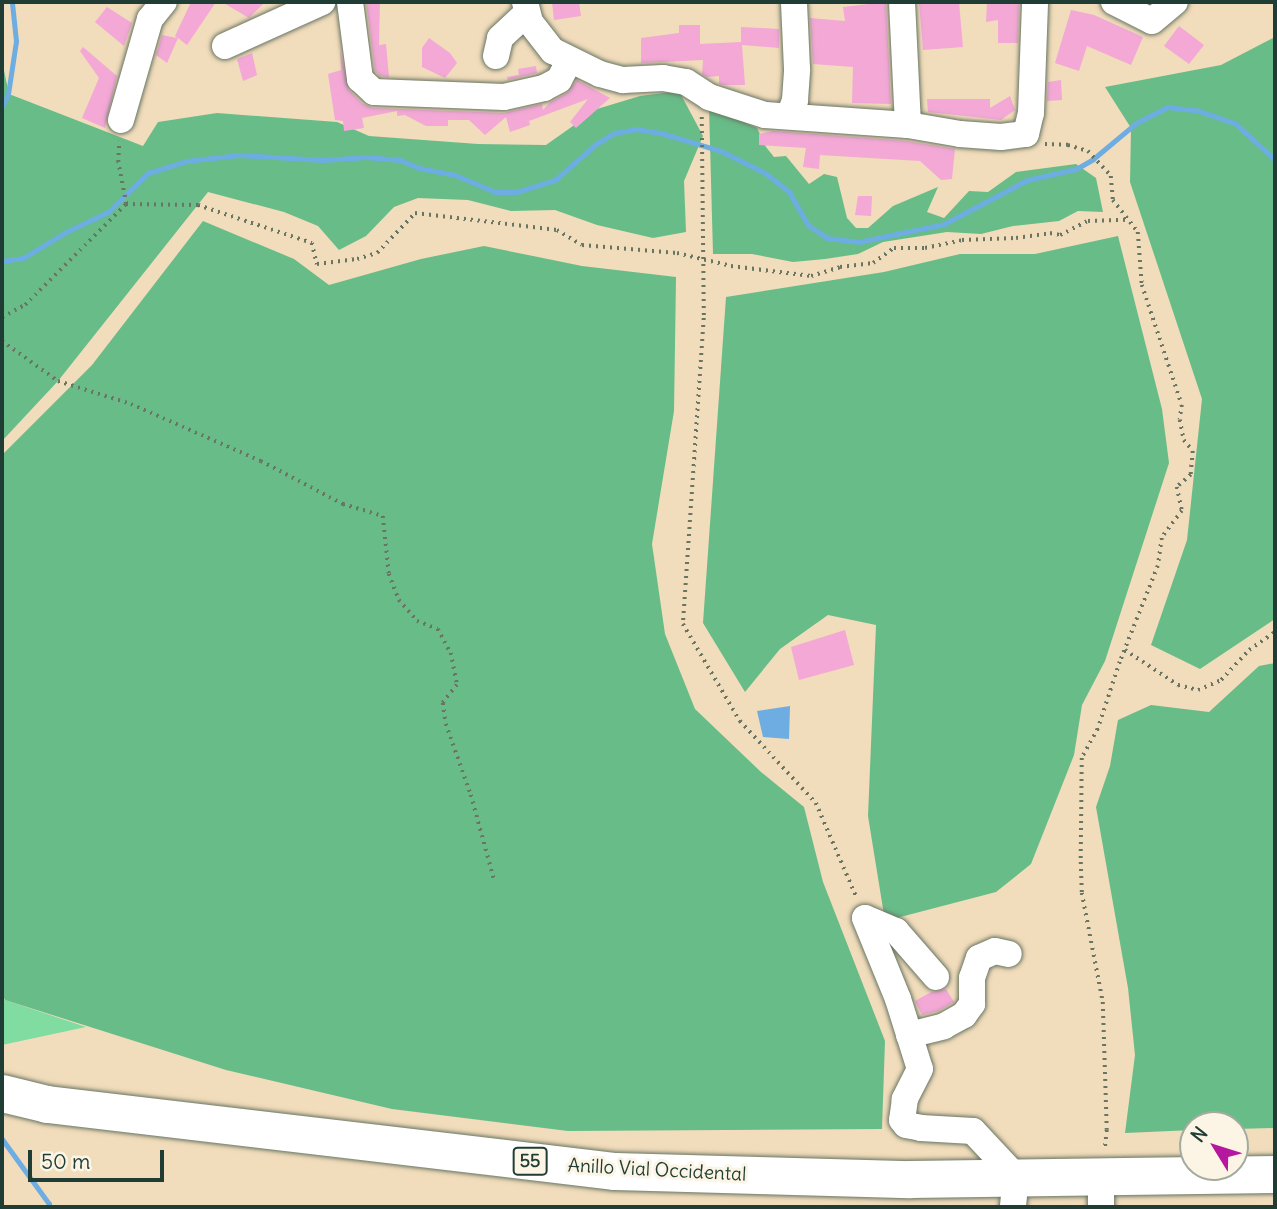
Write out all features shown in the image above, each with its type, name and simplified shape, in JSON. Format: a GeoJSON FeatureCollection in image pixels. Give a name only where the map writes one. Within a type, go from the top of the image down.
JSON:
{"type":"FeatureCollection","features":[{"type":"Feature","properties":{"kind":"highway","name":"Anillo Vial Occidental"},"geometry":{"type":"LineString","coordinates":[[2,1093],[47,1104],[615,1171],[910,1179],[1014,1192],[1101,1193],[1275,1174]]}},
{"type":"Feature","properties":{"kind":"street"},"geometry":{"type":"LineString","coordinates":[[121,120],[150,19],[164,2]]}},
{"type":"Feature","properties":{"kind":"street"},"geometry":{"type":"LineString","coordinates":[[225,46],[322,2]]}},
{"type":"Feature","properties":{"kind":"street"},"geometry":{"type":"LineString","coordinates":[[350,2],[360,79],[374,92],[504,97],[544,88],[559,80],[569,61]]}},
{"type":"Feature","properties":{"kind":"street"},"geometry":{"type":"LineString","coordinates":[[789,116],[795,100],[797,69],[794,2]]}},
{"type":"Feature","properties":{"kind":"street"},"geometry":{"type":"LineString","coordinates":[[902,2],[908,125]]}},
{"type":"Feature","properties":{"kind":"street"},"geometry":{"type":"LineString","coordinates":[[526,7],[530,22],[553,51],[569,61],[581,62],[600,74],[623,80],[663,78],[686,82],[709,97],[742,110],[908,125],[1001,137],[1026,134],[1031,113],[1035,2]]}},
{"type":"Feature","properties":{"kind":"street"},"geometry":{"type":"LineString","coordinates":[[1114,2],[1152,20],[1175,2]]}},
{"type":"Feature","properties":{"kind":"street"},"geometry":{"type":"LineString","coordinates":[[496,55],[500,38],[526,7]]}},
{"type":"Feature","properties":{"kind":"street"},"geometry":{"type":"LineString","coordinates":[[865,918],[896,931],[936,977]]}},
{"type":"Feature","properties":{"kind":"street"},"geometry":{"type":"LineString","coordinates":[[865,918],[920,1069],[905,1099],[902,1121],[906,1125],[921,1128],[973,1132],[1014,1192]]}},
{"type":"Feature","properties":{"kind":"street"},"geometry":{"type":"LineString","coordinates":[[909,1035],[944,1026],[964,1015],[972,1004],[972,978],[979,958],[995,951],[1009,954]]}},
{"type":"Feature","properties":{"kind":"path"},"geometry":{"type":"LineString","coordinates":[[701,90],[704,318],[683,624],[740,721],[816,803],[865,918]]}},
{"type":"Feature","properties":{"kind":"path"},"geometry":{"type":"LineString","coordinates":[[121,120],[118,162],[125,204]]}},
{"type":"Feature","properties":{"kind":"path"},"geometry":{"type":"LineString","coordinates":[[1026,134],[1032,142],[1068,145],[1088,152],[1111,176],[1113,200],[1138,232],[1142,285],[1182,405],[1180,420],[1184,440],[1194,451],[1191,475],[1177,487],[1177,499],[1182,511],[1162,538],[1158,566],[1098,729],[1082,758],[1082,893],[1103,1002],[1107,1130],[1101,1193]]}},
{"type":"Feature","properties":{"kind":"path"},"geometry":{"type":"LineString","coordinates":[[2,317],[25,305],[125,204],[198,205],[312,243],[317,264],[357,259],[377,253],[415,213],[557,230],[582,245],[677,253],[702,261],[811,276],[840,267],[873,263],[894,248],[925,248],[961,240],[1016,238],[1050,233],[1060,235],[1088,221],[1126,220]]}},
{"type":"Feature","properties":{"kind":"path"},"geometry":{"type":"LineString","coordinates":[[2,341],[58,381],[131,404],[261,461],[342,504],[383,516],[387,564],[399,600],[417,621],[438,629],[451,653],[457,685],[443,703],[446,724],[455,743],[494,880]]}},
{"type":"Feature","properties":{"kind":"path"},"geometry":{"type":"LineString","coordinates":[[1125,650],[1166,678],[1198,690],[1221,680],[1249,650],[1275,632]]}},
{"type":"Feature","properties":{"kind":"green space"},"geometry":{"type":"Polygon","coordinates":[[[1275,37],[1275,619],[1200,669],[1151,645],[1187,540],[1202,399],[1130,182],[1131,128],[1105,87],[1221,65],[1275,37]]]}},
{"type":"Feature","properties":{"kind":"green space"},"geometry":{"type":"Polygon","coordinates":[[[2,61],[9,94],[143,146],[158,122],[217,113],[337,122],[369,136],[478,144],[546,145],[597,109],[640,96],[679,91],[703,136],[684,181],[686,232],[653,238],[597,225],[555,210],[511,211],[468,200],[418,198],[394,207],[366,236],[339,250],[318,226],[284,212],[208,192],[58,381],[2,441],[2,61]]]}},
{"type":"Feature","properties":{"kind":"green space"},"geometry":{"type":"Polygon","coordinates":[[[709,107],[757,128],[774,157],[786,156],[809,184],[824,174],[837,177],[847,218],[856,228],[868,228],[893,206],[938,187],[927,212],[944,218],[969,191],[988,192],[1016,172],[1076,164],[1096,178],[1103,212],[1078,211],[1059,221],[1013,226],[981,234],[947,232],[883,242],[858,254],[825,259],[793,262],[752,254],[713,254],[709,107]]]}},
{"type":"Feature","properties":{"kind":"green space"},"geometry":{"type":"Polygon","coordinates":[[[203,221],[294,259],[329,285],[421,259],[484,246],[582,266],[676,277],[674,411],[652,544],[665,634],[695,709],[761,772],[804,807],[823,882],[885,1041],[882,1129],[568,1131],[392,1109],[226,1070],[5,1000],[2,994],[2,455],[92,365],[203,221]]]}},
{"type":"Feature","properties":{"kind":"green space"},"geometry":{"type":"Polygon","coordinates":[[[1118,236],[1162,409],[1169,463],[1105,661],[1082,705],[1074,755],[1031,864],[996,892],[885,921],[868,816],[876,625],[828,615],[780,649],[745,692],[703,623],[726,297],[884,272],[960,254],[1035,254],[1118,236]]]}},
{"type":"Feature","properties":{"kind":"green space"},"geometry":{"type":"Polygon","coordinates":[[[1275,663],[1275,1128],[1249,1129],[1249,1111],[1179,1111],[1179,1131],[1125,1133],[1135,1055],[1128,988],[1096,807],[1110,766],[1118,720],[1151,705],[1209,712],[1259,666],[1275,663]]]}},
{"type":"Feature","properties":{"kind":"green space"},"geometry":{"type":"Polygon","coordinates":[[[2,999],[86,1027],[2,1045],[2,999]]]}},
{"type":"Feature","properties":{"kind":"water"},"geometry":{"type":"Polygon","coordinates":[[[790,706],[789,739],[763,737],[757,711],[790,706]]]}},
{"type":"Feature","properties":{"kind":"building"},"geometry":{"type":"Polygon","coordinates":[[[191,2],[216,2],[187,45],[178,38],[167,63],[156,55],[162,35],[177,38],[175,36],[191,2]]]}},
{"type":"Feature","properties":{"kind":"building"},"geometry":{"type":"Polygon","coordinates":[[[222,2],[265,2],[249,18],[222,2]]]}},
{"type":"Feature","properties":{"kind":"building"},"geometry":{"type":"Polygon","coordinates":[[[366,2],[380,2],[379,45],[386,44],[389,77],[380,76],[375,71],[366,2]]]}},
{"type":"Feature","properties":{"kind":"building"},"geometry":{"type":"Polygon","coordinates":[[[552,2],[579,2],[581,16],[554,20],[552,2]]]}},
{"type":"Feature","properties":{"kind":"building"},"geometry":{"type":"Polygon","coordinates":[[[886,2],[891,104],[852,103],[853,67],[813,64],[810,18],[845,21],[843,7],[886,2]]]}},
{"type":"Feature","properties":{"kind":"building"},"geometry":{"type":"Polygon","coordinates":[[[919,2],[959,2],[963,47],[923,50],[919,2]]]}},
{"type":"Feature","properties":{"kind":"building"},"geometry":{"type":"Polygon","coordinates":[[[987,2],[1019,2],[1018,43],[998,43],[998,20],[986,22],[987,2]]]}},
{"type":"Feature","properties":{"kind":"building"},"geometry":{"type":"Polygon","coordinates":[[[107,7],[132,23],[124,46],[95,22],[107,7]]]}},
{"type":"Feature","properties":{"kind":"building"},"geometry":{"type":"Polygon","coordinates":[[[1071,10],[1094,15],[1143,37],[1131,65],[1087,46],[1079,71],[1055,63],[1071,10]]]}},
{"type":"Feature","properties":{"kind":"building"},"geometry":{"type":"Polygon","coordinates":[[[679,25],[700,25],[700,44],[741,42],[741,27],[779,29],[779,48],[742,45],[745,85],[719,84],[719,76],[707,77],[702,74],[703,60],[641,63],[641,38],[679,33],[679,25]]]}},
{"type":"Feature","properties":{"kind":"building"},"geometry":{"type":"Polygon","coordinates":[[[1179,26],[1204,45],[1189,64],[1164,46],[1179,26]]]}},
{"type":"Feature","properties":{"kind":"building"},"geometry":{"type":"Polygon","coordinates":[[[429,38],[450,53],[457,63],[445,78],[422,67],[422,48],[429,38]]]}},
{"type":"Feature","properties":{"kind":"building"},"geometry":{"type":"Polygon","coordinates":[[[83,47],[117,76],[105,128],[82,118],[99,78],[80,51],[83,47]]]}},
{"type":"Feature","properties":{"kind":"building"},"geometry":{"type":"Polygon","coordinates":[[[340,50],[349,90],[363,104],[373,108],[504,113],[542,104],[543,110],[549,103],[567,93],[577,80],[610,98],[576,128],[570,122],[588,99],[529,121],[530,125],[510,132],[506,117],[485,135],[469,120],[448,120],[448,126],[426,126],[405,115],[397,116],[397,111],[362,118],[364,128],[344,131],[343,121],[335,120],[328,74],[341,70],[340,50]]]}},
{"type":"Feature","properties":{"kind":"building"},"geometry":{"type":"Polygon","coordinates":[[[252,53],[257,75],[243,81],[237,59],[252,53]]]}},
{"type":"Feature","properties":{"kind":"building"},"geometry":{"type":"Polygon","coordinates":[[[536,66],[537,73],[508,80],[507,77],[519,75],[518,69],[536,66]]]}},
{"type":"Feature","properties":{"kind":"building"},"geometry":{"type":"Polygon","coordinates":[[[1061,80],[1062,100],[1047,101],[1048,82],[1061,80]]]}},
{"type":"Feature","properties":{"kind":"building"},"geometry":{"type":"Polygon","coordinates":[[[1010,96],[1015,110],[1001,120],[928,112],[927,99],[990,99],[990,108],[1010,96]]]}},
{"type":"Feature","properties":{"kind":"building"},"geometry":{"type":"Polygon","coordinates":[[[773,131],[906,141],[955,149],[952,179],[941,180],[920,161],[820,155],[819,169],[803,167],[806,148],[759,145],[759,134],[773,131]]]}},
{"type":"Feature","properties":{"kind":"building"},"geometry":{"type":"Polygon","coordinates":[[[858,196],[872,196],[871,216],[855,215],[858,196]]]}},
{"type":"Feature","properties":{"kind":"building"},"geometry":{"type":"Polygon","coordinates":[[[845,630],[854,665],[799,680],[791,647],[845,630]]]}},
{"type":"Feature","properties":{"kind":"building"},"geometry":{"type":"Polygon","coordinates":[[[946,989],[954,1002],[938,1011],[922,1015],[915,1001],[931,992],[946,989]]]}},
{"type":"Feature","properties":{"kind":"waterway"},"geometry":{"type":"LineString","coordinates":[[2,106],[8,94],[16,41],[12,2]]}},
{"type":"Feature","properties":{"kind":"waterway"},"geometry":{"type":"LineString","coordinates":[[2,261],[23,258],[66,232],[108,212],[148,173],[187,161],[239,155],[323,160],[366,157],[400,160],[419,168],[455,175],[495,192],[516,192],[555,180],[596,144],[614,133],[636,129],[661,133],[721,151],[765,173],[789,192],[808,225],[827,238],[858,242],[944,224],[1027,180],[1076,169],[1093,159],[1136,123],[1168,107],[1199,111],[1236,124],[1275,160]]}},
{"type":"Feature","properties":{"kind":"waterway"},"geometry":{"type":"LineString","coordinates":[[2,1139],[49,1204],[48,1207]]}}]}
